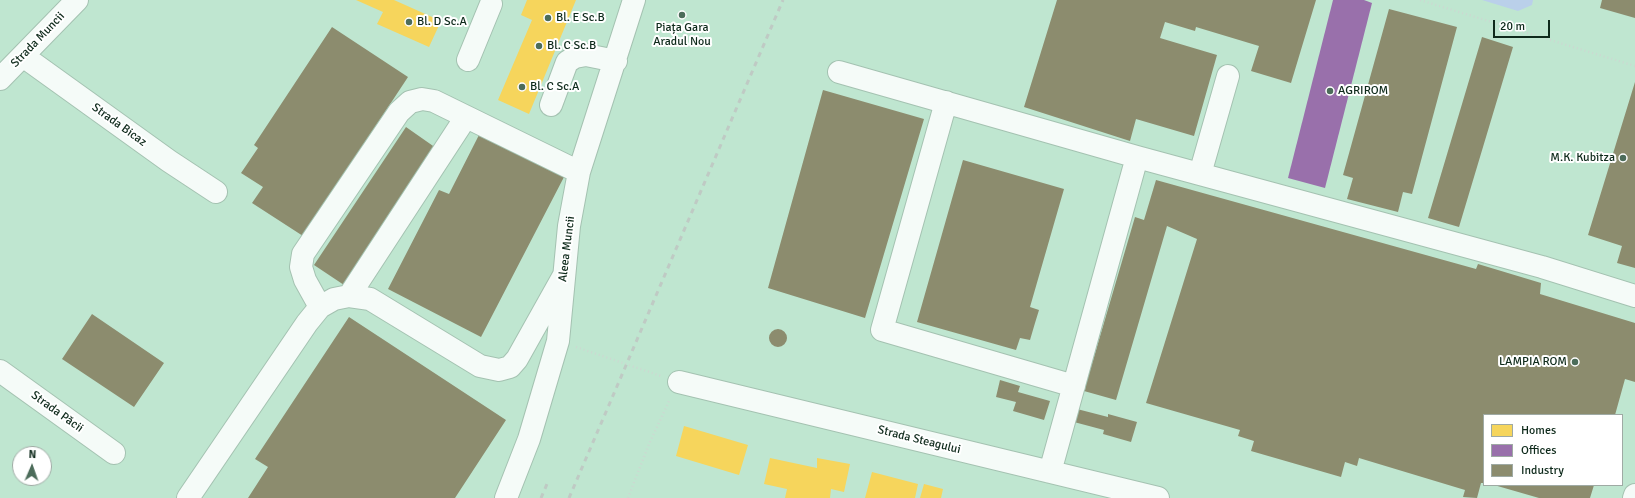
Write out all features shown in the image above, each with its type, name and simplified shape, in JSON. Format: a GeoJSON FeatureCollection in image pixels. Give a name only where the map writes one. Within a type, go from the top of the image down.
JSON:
{"type":"FeatureCollection","features":[{"type":"Feature","properties":{"kind":"street","name":"Strada Muncii"},"geometry":{"type":"LineString","coordinates":[[0,79],[77,0]]}},
{"type":"Feature","properties":{"kind":"street","name":"Aleea Muncii"},"geometry":{"type":"LineString","coordinates":[[506,498],[529,438],[558,341],[569,226],[579,172],[616,61],[634,0]]}},
{"type":"Feature","properties":{"kind":"street"},"geometry":{"type":"LineString","coordinates":[[468,60],[489,1]]}},
{"type":"Feature","properties":{"kind":"street"},"geometry":{"type":"LineString","coordinates":[[550,106],[567,62],[575,57],[586,55],[616,61]]}},
{"type":"Feature","properties":{"kind":"street","name":"Strada Bicaz"},"geometry":{"type":"LineString","coordinates":[[23,56],[169,161],[216,192]]}},
{"type":"Feature","properties":{"kind":"street"},"geometry":{"type":"LineString","coordinates":[[839,72],[1137,157],[1542,267],[1635,296]]}},
{"type":"Feature","properties":{"kind":"street"},"geometry":{"type":"LineString","coordinates":[[1200,174],[1228,76]]}},
{"type":"Feature","properties":{"kind":"street"},"geometry":{"type":"LineString","coordinates":[[320,307],[305,280],[301,266],[303,254],[399,112],[410,102],[422,99],[434,101],[579,172]]}},
{"type":"Feature","properties":{"kind":"street"},"geometry":{"type":"LineString","coordinates":[[946,102],[882,330],[1074,386]]}},
{"type":"Feature","properties":{"kind":"street"},"geometry":{"type":"LineString","coordinates":[[349,296],[466,117]]}},
{"type":"Feature","properties":{"kind":"street"},"geometry":{"type":"LineString","coordinates":[[1050,472],[1137,157]]}},
{"type":"Feature","properties":{"kind":"street"},"geometry":{"type":"LineString","coordinates":[[188,498],[307,323],[320,307],[334,299],[349,296],[370,299],[480,366],[499,370],[510,367],[517,359],[564,275]]}},
{"type":"Feature","properties":{"kind":"street","name":"Strada Păcii"},"geometry":{"type":"LineString","coordinates":[[0,371],[114,452]]}},
{"type":"Feature","properties":{"kind":"street","name":"Strada Steagului"},"geometry":{"type":"LineString","coordinates":[[679,382],[1050,472],[1105,492],[1158,498]]}},
{"type":"Feature","properties":{"kind":"path"},"geometry":{"type":"LineString","coordinates":[[1420,0],[1635,66]]}},
{"type":"Feature","properties":{"kind":"path"},"geometry":{"type":"LineString","coordinates":[[558,341],[610,360],[679,382],[662,412],[628,498]]}},
{"type":"Feature","properties":{"kind":"shaded area"},"geometry":{"type":"Polygon","coordinates":[[[1482,0],[1533,0],[1532,5],[1518,11],[1482,0]]]}},
{"type":"Feature","properties":{"kind":"building: Homes","name":"Bl. D Sc.A"},"geometry":{"type":"Polygon","coordinates":[[[356,0],[394,0],[441,21],[429,47],[377,24],[383,12],[356,0]]]}},
{"type":"Feature","properties":{"kind":"building: Homes"},"geometry":{"type":"Polygon","coordinates":[[[527,0],[576,0],[529,114],[498,100],[532,20],[521,15],[527,0]]]}},
{"type":"Feature","properties":{"kind":"building: Homes"},"geometry":{"type":"Polygon","coordinates":[[[684,426],[748,445],[739,475],[676,456],[684,426]]]}},
{"type":"Feature","properties":{"kind":"building: Homes"},"geometry":{"type":"Polygon","coordinates":[[[770,458],[817,468],[817,458],[850,464],[844,492],[831,489],[830,498],[785,498],[787,489],[764,484],[770,458]]]}},
{"type":"Feature","properties":{"kind":"building: Homes"},"geometry":{"type":"Polygon","coordinates":[[[872,472],[918,484],[915,498],[865,498],[872,472]]]}},
{"type":"Feature","properties":{"kind":"building: Homes"},"geometry":{"type":"Polygon","coordinates":[[[924,484],[943,489],[941,498],[920,498],[924,484]]]}},
{"type":"Feature","properties":{"kind":"building: Offices","name":"AGRIROM"},"geometry":{"type":"Polygon","coordinates":[[[1333,0],[1364,0],[1372,3],[1325,188],[1288,178],[1333,0]]]}},
{"type":"Feature","properties":{"kind":"building: Industry"},"geometry":{"type":"Polygon","coordinates":[[[1057,0],[1316,0],[1291,83],[1251,71],[1259,46],[1196,27],[1195,31],[1165,22],[1160,38],[1217,55],[1194,136],[1136,119],[1130,141],[1024,107],[1057,0]]]}},
{"type":"Feature","properties":{"kind":"building: Industry"},"geometry":{"type":"Polygon","coordinates":[[[1602,0],[1635,0],[1635,18],[1600,8],[1602,0]]]}},
{"type":"Feature","properties":{"kind":"building: Industry"},"geometry":{"type":"Polygon","coordinates":[[[1389,9],[1457,27],[1412,194],[1403,192],[1398,212],[1347,199],[1353,178],[1343,175],[1389,9]]]}},
{"type":"Feature","properties":{"kind":"building: Industry"},"geometry":{"type":"Polygon","coordinates":[[[332,27],[408,77],[303,236],[252,203],[263,187],[241,173],[258,148],[254,145],[332,27]]]}},
{"type":"Feature","properties":{"kind":"building: Industry"},"geometry":{"type":"Polygon","coordinates":[[[1482,37],[1513,47],[1459,227],[1428,218],[1482,37]]]}},
{"type":"Feature","properties":{"kind":"building: Industry","name":"M.K. Kubitza"},"geometry":{"type":"Polygon","coordinates":[[[1635,82],[1635,268],[1617,263],[1622,246],[1588,235],[1635,82]]]}},
{"type":"Feature","properties":{"kind":"building: Industry"},"geometry":{"type":"Polygon","coordinates":[[[823,90],[924,119],[865,318],[768,288],[823,90]]]}},
{"type":"Feature","properties":{"kind":"building: Industry"},"geometry":{"type":"Polygon","coordinates":[[[406,127],[436,148],[344,285],[314,265],[406,127]]]}},
{"type":"Feature","properties":{"kind":"building: Industry"},"geometry":{"type":"Polygon","coordinates":[[[480,133],[564,177],[481,337],[388,289],[439,190],[449,194],[480,133]]]}},
{"type":"Feature","properties":{"kind":"building: Industry"},"geometry":{"type":"Polygon","coordinates":[[[963,160],[1064,189],[1030,307],[1039,310],[1030,340],[1020,338],[1016,350],[917,322],[963,160]]]}},
{"type":"Feature","properties":{"kind":"building: Industry"},"geometry":{"type":"Polygon","coordinates":[[[1156,180],[1476,269],[1478,264],[1541,283],[1540,294],[1635,323],[1635,382],[1625,379],[1615,414],[1483,414],[1483,483],[1481,483],[1477,498],[1463,497],[1465,490],[1359,458],[1357,466],[1345,462],[1341,477],[1251,451],[1254,441],[1238,436],[1240,430],[1146,403],[1197,239],[1167,226],[1116,400],[1084,391],[1135,217],[1144,220],[1156,180]]]}},
{"type":"Feature","properties":{"kind":"building: Industry"},"geometry":{"type":"Polygon","coordinates":[[[92,314],[164,363],[134,407],[62,359],[92,314]]]}},
{"type":"Feature","properties":{"kind":"building: Industry"},"geometry":{"type":"Polygon","coordinates":[[[349,317],[506,420],[455,498],[248,498],[268,467],[255,459],[349,317]]]}},
{"type":"Feature","properties":{"kind":"building: Industry"},"geometry":{"type":"Polygon","coordinates":[[[778,329],[784,332],[787,338],[784,344],[778,347],[772,344],[769,338],[772,332],[778,329]]]}},
{"type":"Feature","properties":{"kind":"building: Industry"},"geometry":{"type":"Polygon","coordinates":[[[1000,380],[1020,386],[1018,392],[1050,401],[1044,420],[1013,411],[1016,402],[996,397],[1000,380]]]}},
{"type":"Feature","properties":{"kind":"building: Industry"},"geometry":{"type":"Polygon","coordinates":[[[1077,409],[1108,417],[1108,414],[1137,422],[1131,442],[1103,434],[1104,430],[1074,422],[1077,409]]]}},
{"type":"Feature","properties":{"kind":"building: Industry"},"geometry":{"type":"Polygon","coordinates":[[[1497,486],[1594,486],[1590,498],[1539,498],[1497,486]]]}},
{"type":"Feature","properties":{"kind":"railway"},"geometry":{"type":"LineString","coordinates":[[569,498],[783,0]]}},
{"type":"Feature","properties":{"kind":"railway"},"geometry":{"type":"LineString","coordinates":[[541,498],[547,484]]}},
{"type":"Feature","properties":{"kind":"place","name":"Piața Gara Aradul Nou"},"geometry":{"type":"Point","coordinates":[682,15]}},
{"type":"Feature","properties":{"kind":"place","name":"Bl. E Sc.B"},"geometry":{"type":"Point","coordinates":[548,18]}},
{"type":"Feature","properties":{"kind":"place","name":"Bl. D Sc.A"},"geometry":{"type":"Point","coordinates":[409,22]}},
{"type":"Feature","properties":{"kind":"place","name":"Bl. C Sc.B"},"geometry":{"type":"Point","coordinates":[539,46]}},
{"type":"Feature","properties":{"kind":"place","name":"Bl. C Sc.A"},"geometry":{"type":"Point","coordinates":[522,87]}},
{"type":"Feature","properties":{"kind":"place","name":"AGRIROM"},"geometry":{"type":"Point","coordinates":[1330,91]}},
{"type":"Feature","properties":{"kind":"place","name":"M.K. Kubitza"},"geometry":{"type":"Point","coordinates":[1623,158]}},
{"type":"Feature","properties":{"kind":"place","name":"LAMPIA ROM"},"geometry":{"type":"Point","coordinates":[1575,362]}}]}
